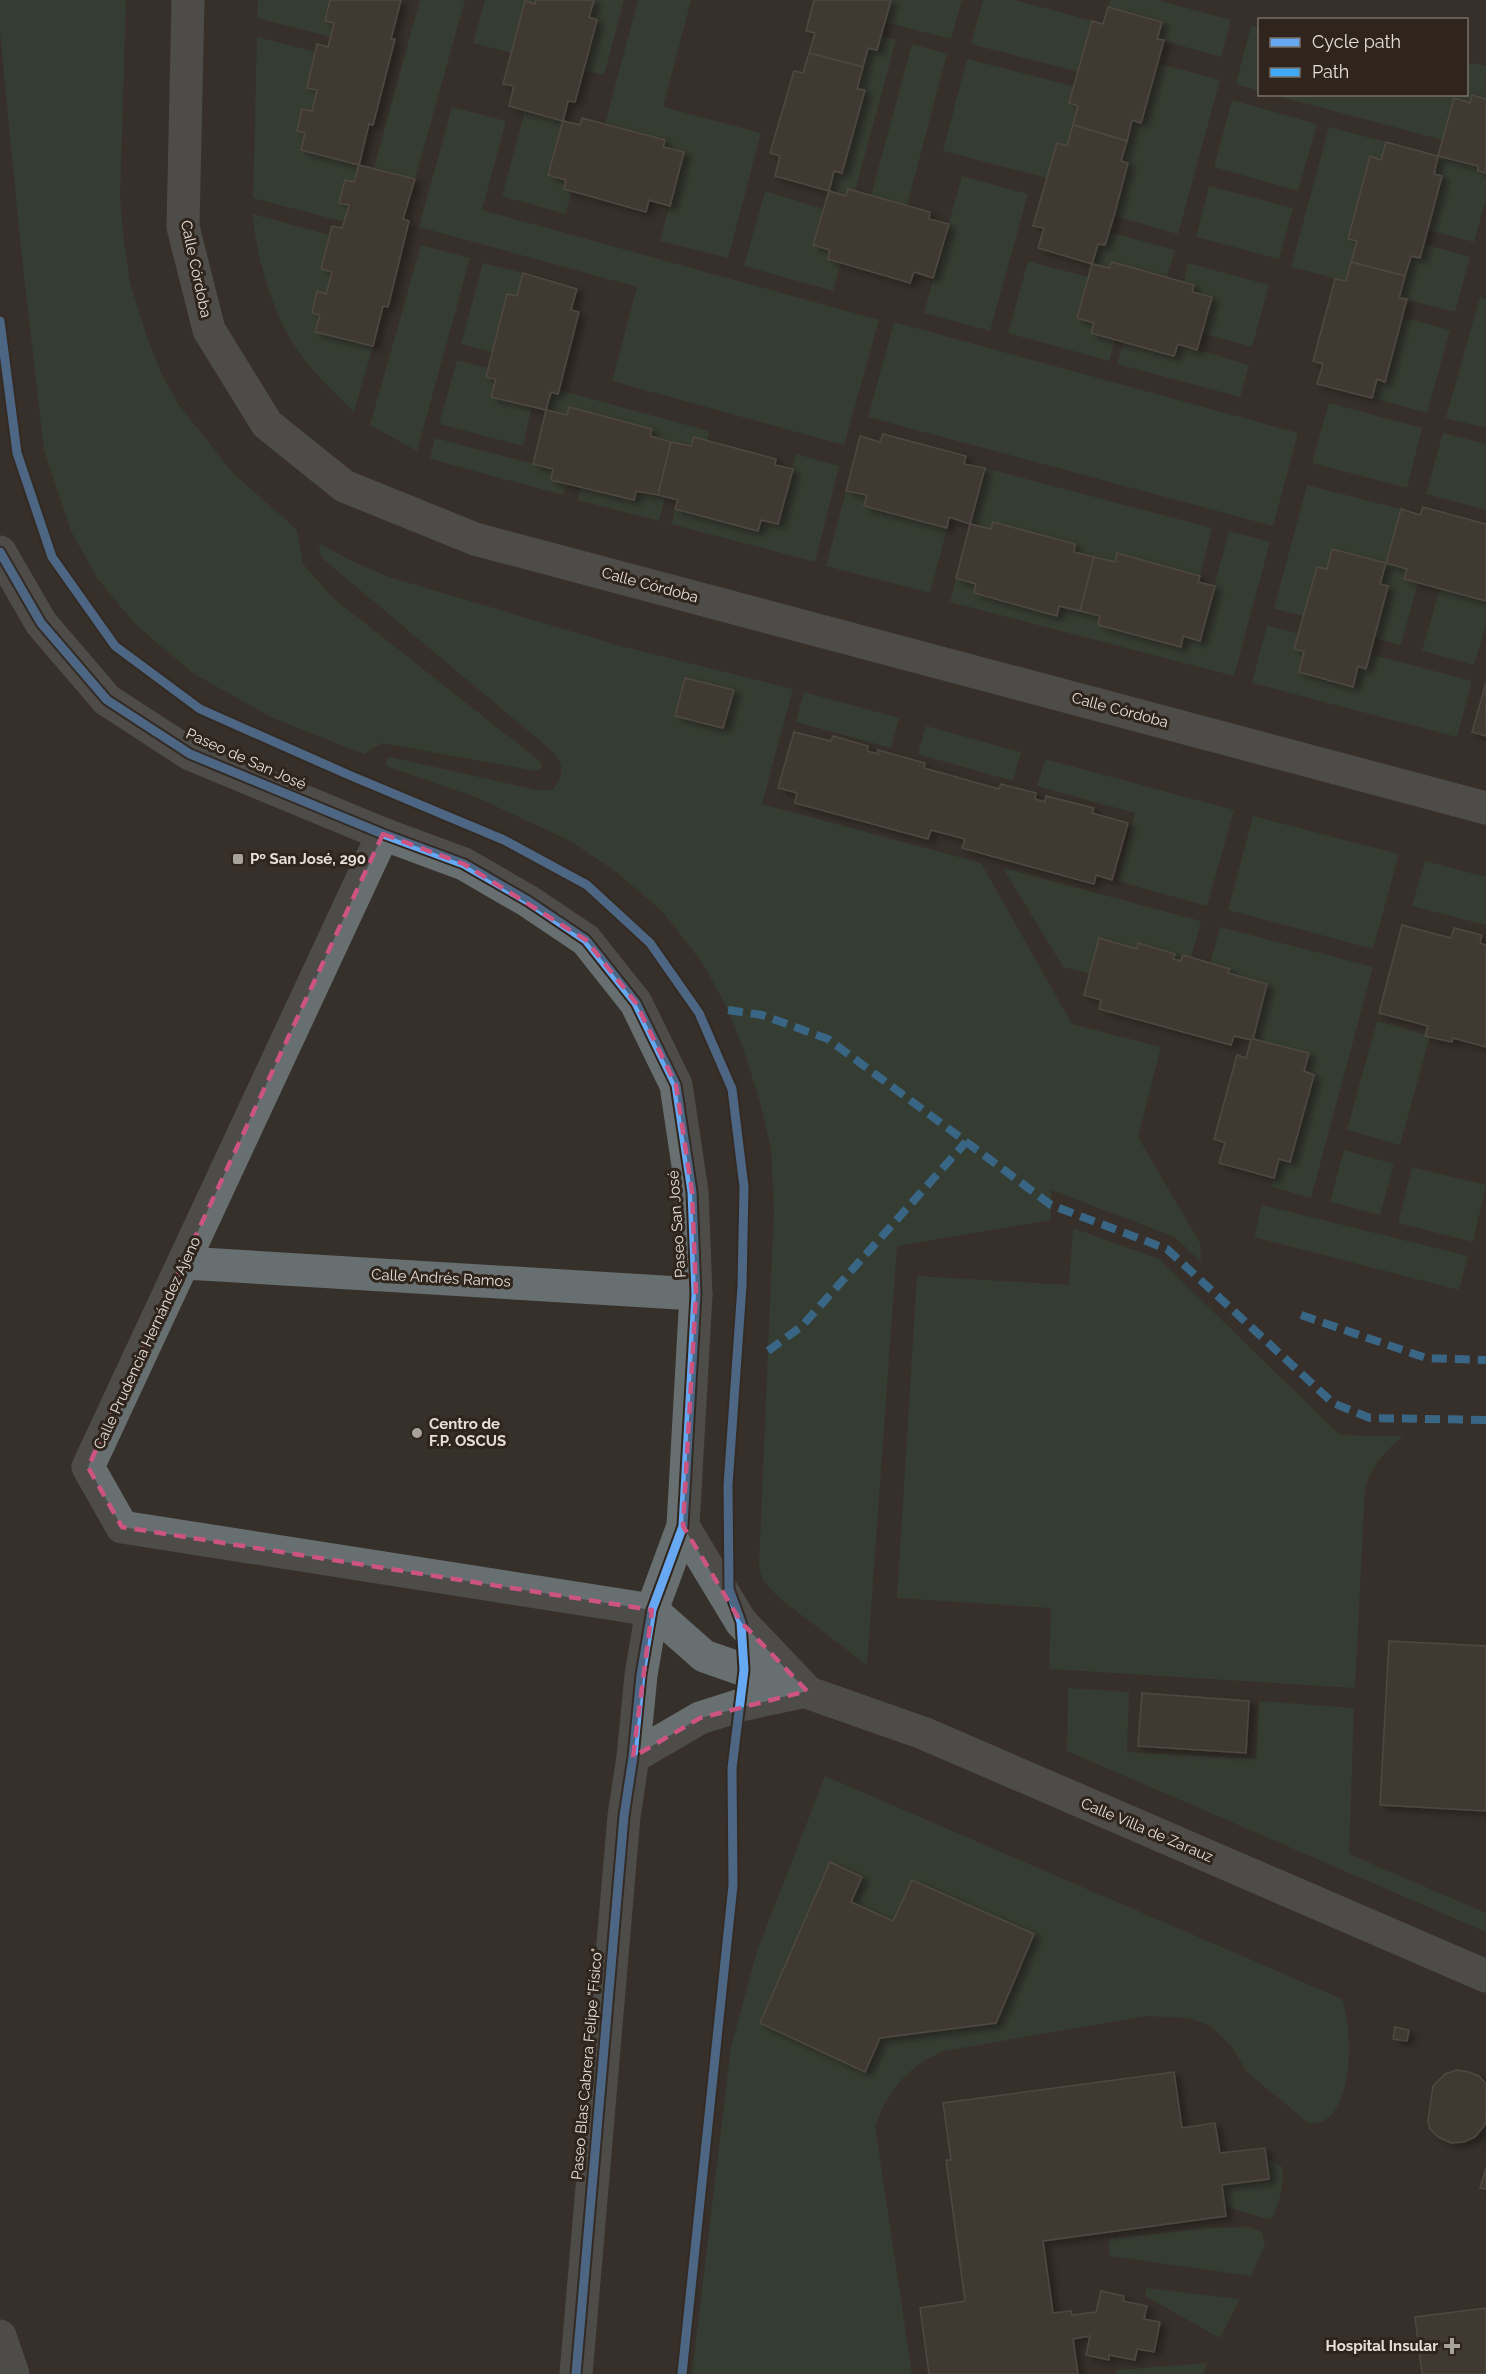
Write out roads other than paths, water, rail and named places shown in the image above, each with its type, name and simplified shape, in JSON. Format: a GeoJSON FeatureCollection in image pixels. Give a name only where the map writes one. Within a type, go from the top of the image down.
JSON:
{"type":"FeatureCollection","features":[{"type":"Feature","properties":{"kind":"street","name":"Calle Córdoba"},"geometry":{"type":"LineString","coordinates":[[188,0],[183,227],[210,330],[267,424],[344,486],[475,539],[1486,808]]}},
{"type":"Feature","properties":{"kind":"street","name":"Paseo de San José"},"geometry":{"type":"LineString","coordinates":[[0,552],[41,623],[107,700],[190,754],[383,834]]}},
{"type":"Feature","properties":{"kind":"street","name":"Calle Prudencia Hernández Ajeno"},"geometry":{"type":"LineString","coordinates":[[383,834],[88,1467],[122,1527],[652,1610]]}},
{"type":"Feature","properties":{"kind":"street","name":"Paseo San José"},"geometry":{"type":"LineString","coordinates":[[383,834],[464,864],[537,907],[586,940],[636,1003],[676,1084],[692,1192],[696,1294],[683,1526],[652,1610],[641,1675],[633,1757]]}},
{"type":"Feature","properties":{"kind":"street","name":"Calle Andrés Ramos"},"geometry":{"type":"LineString","coordinates":[[185,1263],[696,1294]]}},
{"type":"Feature","properties":{"kind":"street","name":"Calle Villa de Zarauz"},"geometry":{"type":"LineString","coordinates":[[683,1526],[741,1622],[807,1691]]}},
{"type":"Feature","properties":{"kind":"street","name":"Calle Villa de Zarauz"},"geometry":{"type":"LineString","coordinates":[[652,1610],[704,1656],[922,1733],[1486,1976]]}},
{"type":"Feature","properties":{"kind":"street"},"geometry":{"type":"LineString","coordinates":[[633,1757],[700,1718],[741,1705],[807,1691]]}},
{"type":"Feature","properties":{"kind":"street","name":"Paseo Blas Cabrera Felipe \"Físico\""},"geometry":{"type":"LineString","coordinates":[[576,2374],[624,1816],[633,1757]]}},
{"type":"Feature","properties":{"kind":"street"},"geometry":{"type":"LineString","coordinates":[[0,2336],[13,2374]]}},
{"type":"Feature","properties":{"kind":"place","name":"Pº San José, 290"},"geometry":{"type":"Point","coordinates":[238,859]}},
{"type":"Feature","properties":{"kind":"place","name":"Centro de F.P. OSCUS"},"geometry":{"type":"Point","coordinates":[417,1433]}},
{"type":"Feature","properties":{"kind":"place","name":"Hospital Insular"},"geometry":{"type":"Point","coordinates":[1452,2346]}}]}
